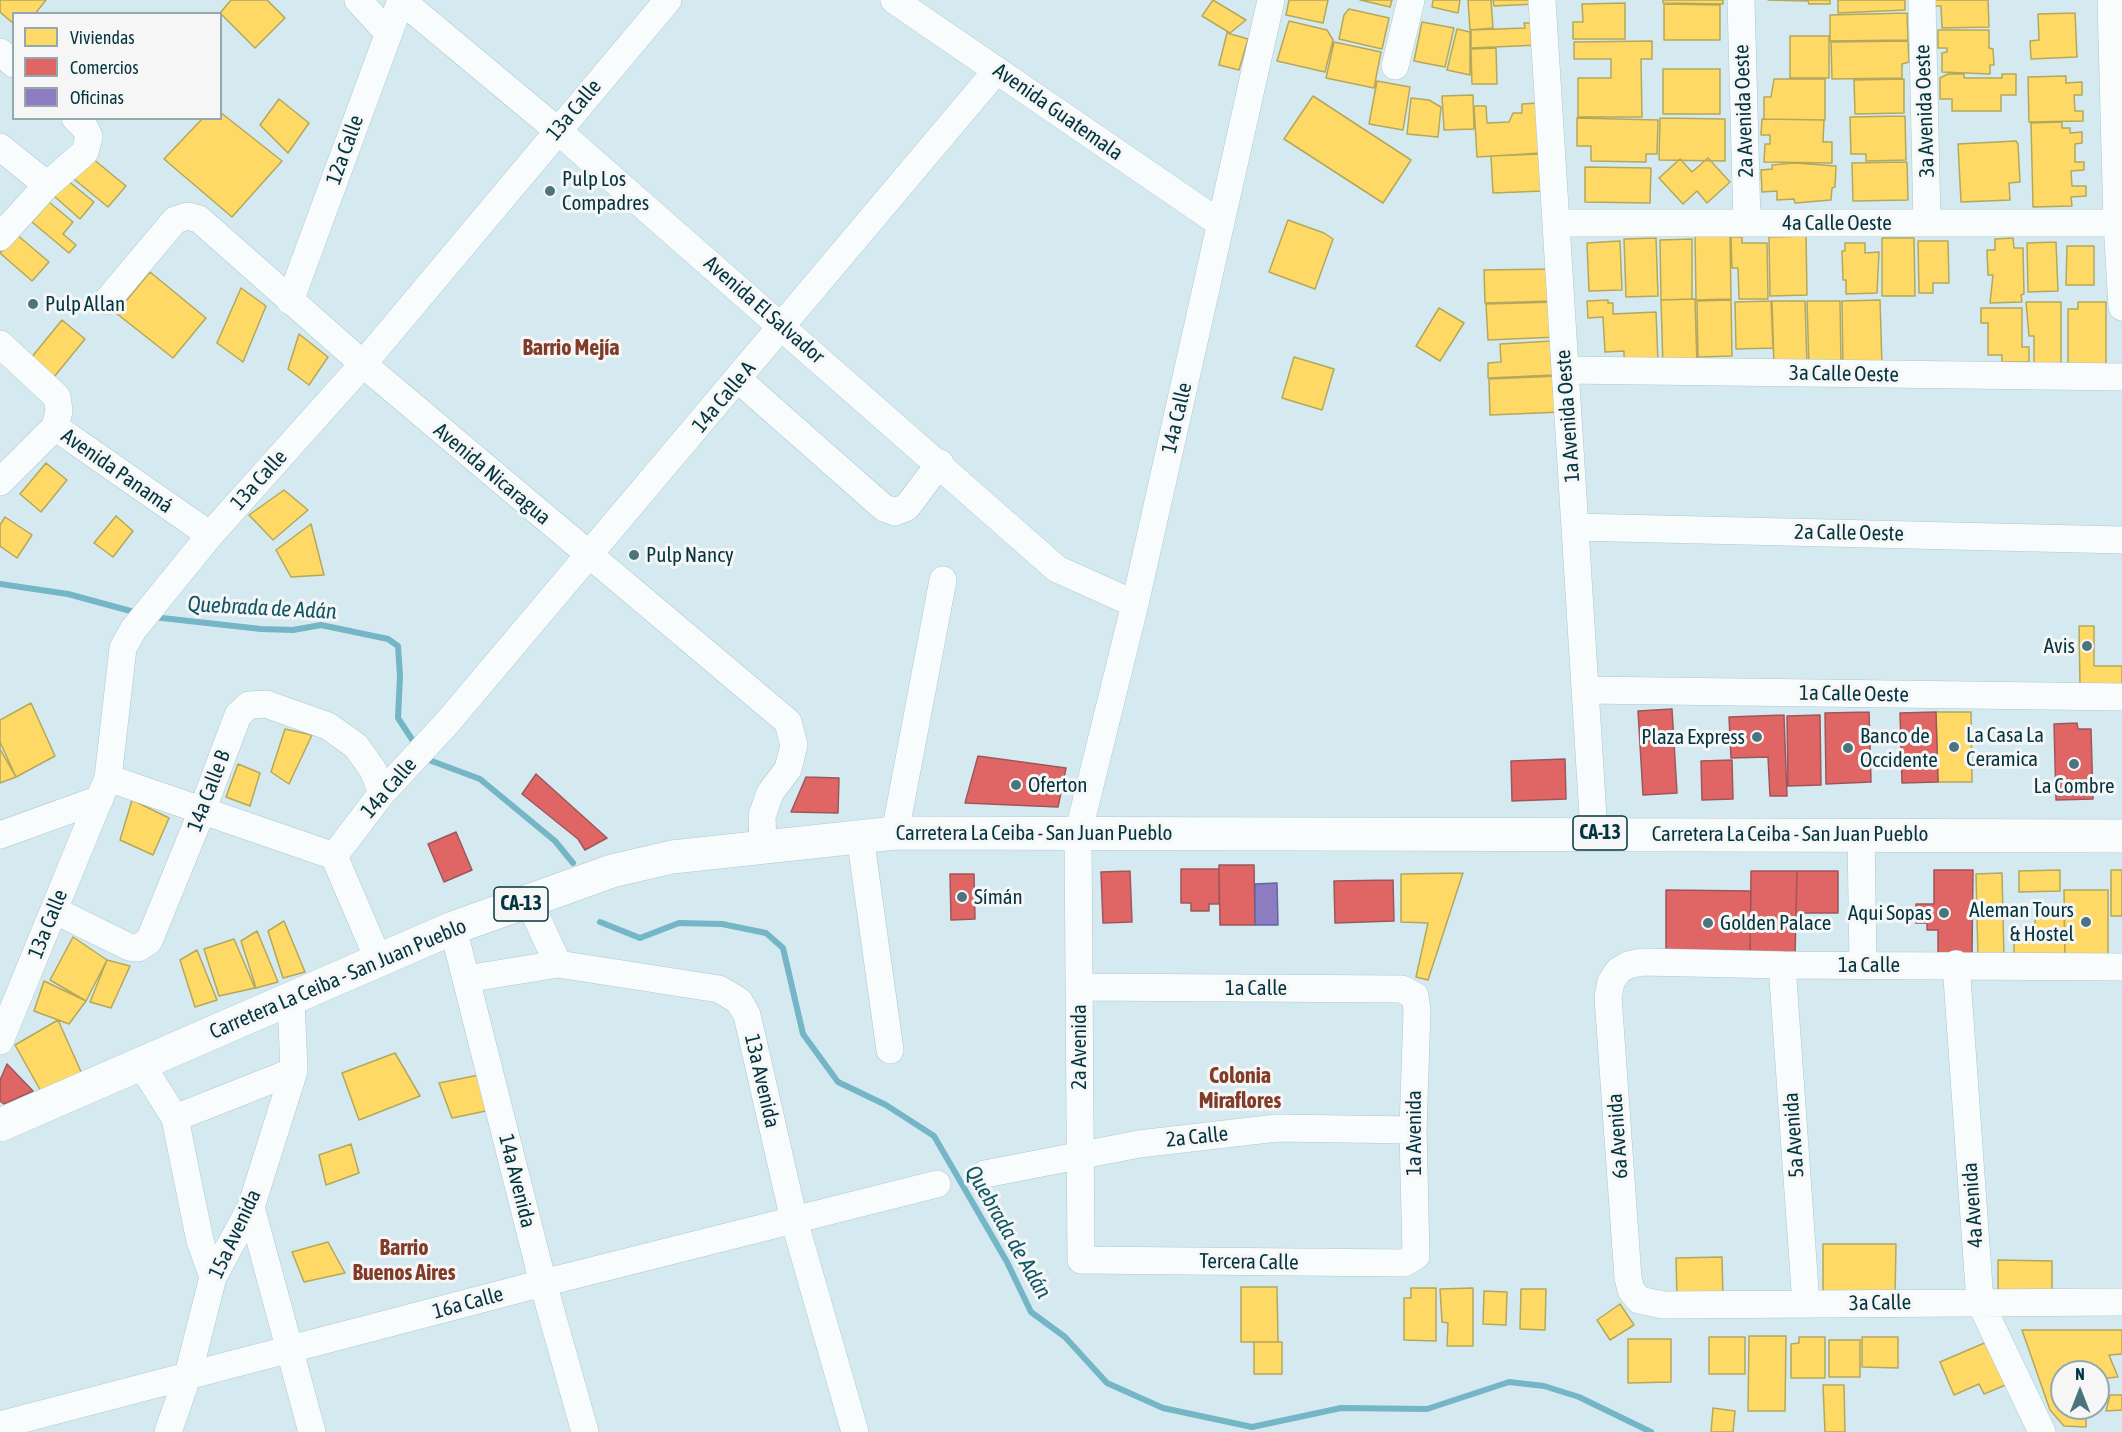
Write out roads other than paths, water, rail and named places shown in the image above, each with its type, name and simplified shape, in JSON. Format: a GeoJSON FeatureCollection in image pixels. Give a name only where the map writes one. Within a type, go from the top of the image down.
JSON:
{"type":"FeatureCollection","features":[{"type":"Feature","properties":{"kind":"main road","name":"Carretera La Ceiba - San Juan Pueblo"},"geometry":{"type":"LineString","coordinates":[[0,1125],[453,928],[612,871],[672,857],[895,833],[2122,836]]}},
{"type":"Feature","properties":{"kind":"street"},"geometry":{"type":"LineString","coordinates":[[358,0],[388,33]]}},
{"type":"Feature","properties":{"kind":"street","name":"12a Calle"},"geometry":{"type":"LineString","coordinates":[[290,301],[401,0]]}},
{"type":"Feature","properties":{"kind":"street","name":"Avenida El Salvador"},"geometry":{"type":"LineString","coordinates":[[401,0],[557,130],[1057,569],[1135,604]]}},
{"type":"Feature","properties":{"kind":"street","name":"13a Calle"},"geometry":{"type":"LineString","coordinates":[[0,1041],[104,788],[123,648],[134,630],[210,535],[363,364],[668,0]]}},
{"type":"Feature","properties":{"kind":"street","name":"Avenida Guatemala"},"geometry":{"type":"LineString","coordinates":[[894,0],[1221,224]]}},
{"type":"Feature","properties":{"kind":"street","name":"14a Calle"},"geometry":{"type":"LineString","coordinates":[[1078,834],[1135,604],[1271,0]]}},
{"type":"Feature","properties":{"kind":"street"},"geometry":{"type":"LineString","coordinates":[[1395,66],[1411,0]]}},
{"type":"Feature","properties":{"kind":"street","name":"1a Avenida Oeste"},"geometry":{"type":"LineString","coordinates":[[1542,0],[1594,833]]}},
{"type":"Feature","properties":{"kind":"street","name":"2a Avenida Oeste"},"geometry":{"type":"LineString","coordinates":[[1741,0],[1747,223]]}},
{"type":"Feature","properties":{"kind":"street","name":"3a Avenida Oeste"},"geometry":{"type":"LineString","coordinates":[[1922,0],[1928,223]]}},
{"type":"Feature","properties":{"kind":"street"},"geometry":{"type":"LineString","coordinates":[[2111,0],[2117,223],[2122,307]]}},
{"type":"Feature","properties":{"kind":"street"},"geometry":{"type":"LineString","coordinates":[[0,52],[12,62]]}},
{"type":"Feature","properties":{"kind":"street","name":"14a Calle A"},"geometry":{"type":"LineString","coordinates":[[447,723],[998,70]]}},
{"type":"Feature","properties":{"kind":"street"},"geometry":{"type":"LineString","coordinates":[[0,237],[47,185],[85,152],[89,137],[80,123]]}},
{"type":"Feature","properties":{"kind":"street"},"geometry":{"type":"LineString","coordinates":[[0,147],[47,185]]}},
{"type":"Feature","properties":{"kind":"street","name":"Avenida Nicaragua"},"geometry":{"type":"LineString","coordinates":[[107,301],[175,220],[188,216],[199,219],[363,364],[788,722],[794,745],[788,769],[770,793],[762,816],[763,846]]}},
{"type":"Feature","properties":{"kind":"street","name":"4a Calle Oeste"},"geometry":{"type":"LineString","coordinates":[[1556,223],[2117,223]]}},
{"type":"Feature","properties":{"kind":"street","name":"Avenida Panamá"},"geometry":{"type":"LineString","coordinates":[[0,344],[57,397],[59,411],[55,427],[210,535]]}},
{"type":"Feature","properties":{"kind":"street","name":"3a Calle Oeste"},"geometry":{"type":"LineString","coordinates":[[1565,370],[2122,377]]}},
{"type":"Feature","properties":{"kind":"street"},"geometry":{"type":"LineString","coordinates":[[738,380],[884,508],[895,512],[907,507],[940,464]]}},
{"type":"Feature","properties":{"kind":"street"},"geometry":{"type":"LineString","coordinates":[[0,482],[55,427]]}},
{"type":"Feature","properties":{"kind":"street","name":"2a Calle Oeste"},"geometry":{"type":"LineString","coordinates":[[1575,527],[2122,540]]}},
{"type":"Feature","properties":{"kind":"street"},"geometry":{"type":"LineString","coordinates":[[895,833],[943,580]]}},
{"type":"Feature","properties":{"kind":"street","name":"1a Calle Oeste"},"geometry":{"type":"LineString","coordinates":[[1585,690],[2122,697]]}},
{"type":"Feature","properties":{"kind":"street","name":"14a Calle B"},"geometry":{"type":"LineString","coordinates":[[54,910],[129,947],[138,948],[149,941],[238,715],[249,705],[266,704],[328,726],[356,746],[373,770],[382,793]]}},
{"type":"Feature","properties":{"kind":"street","name":"14a Calle"},"geometry":{"type":"LineString","coordinates":[[334,856],[382,793],[447,723]]}},
{"type":"Feature","properties":{"kind":"street"},"geometry":{"type":"LineString","coordinates":[[0,835],[104,788],[202,811],[334,856],[379,961]]}},
{"type":"Feature","properties":{"kind":"street","name":"2a Avenida"},"geometry":{"type":"LineString","coordinates":[[1078,834],[1081,1260]]}},
{"type":"Feature","properties":{"kind":"street"},"geometry":{"type":"LineString","coordinates":[[1861,834],[1863,965]]}},
{"type":"Feature","properties":{"kind":"street"},"geometry":{"type":"LineString","coordinates":[[860,836],[890,1050]]}},
{"type":"Feature","properties":{"kind":"street"},"geometry":{"type":"LineString","coordinates":[[529,901],[558,964]]}},
{"type":"Feature","properties":{"kind":"street","name":"14a Avenida"},"geometry":{"type":"LineString","coordinates":[[453,928],[543,1282],[585,1432]]}},
{"type":"Feature","properties":{"kind":"street","name":"1a Calle"},"geometry":{"type":"LineString","coordinates":[[1618,971],[1628,965],[1642,962],[2122,967]]}},
{"type":"Feature","properties":{"kind":"street","name":"13a Avenida"},"geometry":{"type":"LineString","coordinates":[[466,979],[558,964],[719,989],[740,1001],[747,1015],[794,1220],[855,1432]]}},
{"type":"Feature","properties":{"kind":"street","name":"4a Avenida"},"geometry":{"type":"LineString","coordinates":[[1956,964],[1980,1302],[2042,1432]]}},
{"type":"Feature","properties":{"kind":"street","name":"5a Avenida"},"geometry":{"type":"LineString","coordinates":[[1782,965],[1806,1304]]}},
{"type":"Feature","properties":{"kind":"street","name":"6a Avenida"},"geometry":{"type":"LineString","coordinates":[[1618,971],[1611,982],[1608,997],[1628,1278],[1631,1290],[1639,1300]]}},
{"type":"Feature","properties":{"kind":"street","name":"1a Calle"},"geometry":{"type":"LineString","coordinates":[[1080,987],[1402,988],[1415,996],[1417,1011]]}},
{"type":"Feature","properties":{"kind":"street","name":"15a Avenida"},"geometry":{"type":"LineString","coordinates":[[168,1432],[188,1376],[213,1277],[251,1207],[294,1071],[291,999]]}},
{"type":"Feature","properties":{"kind":"street","name":"1a Avenida"},"geometry":{"type":"LineString","coordinates":[[1416,1256],[1413,1130],[1417,1011]]}},
{"type":"Feature","properties":{"kind":"street"},"geometry":{"type":"LineString","coordinates":[[141,1064],[175,1118],[200,1241],[213,1277]]}},
{"type":"Feature","properties":{"kind":"street"},"geometry":{"type":"LineString","coordinates":[[175,1118],[294,1071]]}},
{"type":"Feature","properties":{"kind":"street","name":"2a Calle"},"geometry":{"type":"LineString","coordinates":[[985,1174],[1139,1143],[1277,1128],[1413,1130]]}},
{"type":"Feature","properties":{"kind":"street","name":"16a Calle"},"geometry":{"type":"LineString","coordinates":[[0,1425],[543,1282],[937,1184]]}},
{"type":"Feature","properties":{"kind":"street"},"geometry":{"type":"LineString","coordinates":[[251,1207],[312,1432]]}},
{"type":"Feature","properties":{"kind":"street","name":"Tercera Calle"},"geometry":{"type":"LineString","coordinates":[[1081,1260],[1404,1263],[1416,1256]]}},
{"type":"Feature","properties":{"kind":"street","name":"3a Calle"},"geometry":{"type":"LineString","coordinates":[[1639,1300],[1663,1305],[2122,1302]]}},
{"type":"Feature","properties":{"kind":"waterway","name":"Quebrada de Adán"},"geometry":{"type":"LineString","coordinates":[[0,584],[68,594],[138,613]]}},
{"type":"Feature","properties":{"kind":"waterway","name":"Quebrada de Adán"},"geometry":{"type":"LineString","coordinates":[[153,617],[261,629],[293,630],[321,625],[388,639],[398,646],[400,676],[398,718],[417,747]]}},
{"type":"Feature","properties":{"kind":"waterway","name":"Quebrada de Adán"},"geometry":{"type":"LineString","coordinates":[[426,757],[480,779],[555,841],[573,863]]}},
{"type":"Feature","properties":{"kind":"waterway","name":"Quebrada de Adán"},"geometry":{"type":"LineString","coordinates":[[600,922],[640,938],[679,923],[722,924],[766,933],[783,948],[803,1034],[838,1082],[886,1105],[934,1136],[1007,1262],[1031,1312],[1065,1337],[1107,1383],[1163,1408],[1252,1427],[1341,1408],[1427,1409],[1509,1382],[1544,1386],[1579,1397],[1651,1432]]}},
{"type":"Feature","properties":{"kind":"place","name":"Pulp Los Compadres"},"geometry":{"type":"Point","coordinates":[550,191]}},
{"type":"Feature","properties":{"kind":"place","name":"Pulp Allan"},"geometry":{"type":"Point","coordinates":[33,304]}},
{"type":"Feature","properties":{"kind":"place","name":"Pulp Nancy"},"geometry":{"type":"Point","coordinates":[634,555]}},
{"type":"Feature","properties":{"kind":"place","name":"Avis"},"geometry":{"type":"Point","coordinates":[2087,646]}},
{"type":"Feature","properties":{"kind":"place","name":"Plaza Express"},"geometry":{"type":"Point","coordinates":[1757,737]}},
{"type":"Feature","properties":{"kind":"place","name":"La Casa La Ceramica"},"geometry":{"type":"Point","coordinates":[1954,747]}},
{"type":"Feature","properties":{"kind":"place","name":"Banco de Occidente"},"geometry":{"type":"Point","coordinates":[1848,748]}},
{"type":"Feature","properties":{"kind":"place","name":"La Combre"},"geometry":{"type":"Point","coordinates":[2074,764]}},
{"type":"Feature","properties":{"kind":"place","name":"Oferton"},"geometry":{"type":"Point","coordinates":[1016,785]}},
{"type":"Feature","properties":{"kind":"place","name":"Símán"},"geometry":{"type":"Point","coordinates":[962,897]}},
{"type":"Feature","properties":{"kind":"place","name":"Aqui Sopas"},"geometry":{"type":"Point","coordinates":[1944,913]}},
{"type":"Feature","properties":{"kind":"place","name":"Aleman Tours & Hostel"},"geometry":{"type":"Point","coordinates":[2086,922]}},
{"type":"Feature","properties":{"kind":"place","name":"Golden Palace"},"geometry":{"type":"Point","coordinates":[1708,923]}},
{"type":"Feature","properties":{"kind":"district","name":"Barrio Mejía"},"geometry":{"type":"Point","coordinates":[571,348]}},
{"type":"Feature","properties":{"kind":"district","name":"Colonia Miraflores"},"geometry":{"type":"Point","coordinates":[1240,1088]}},
{"type":"Feature","properties":{"kind":"district","name":"Barrio Buenos Aires"},"geometry":{"type":"Point","coordinates":[404,1260]}}]}
